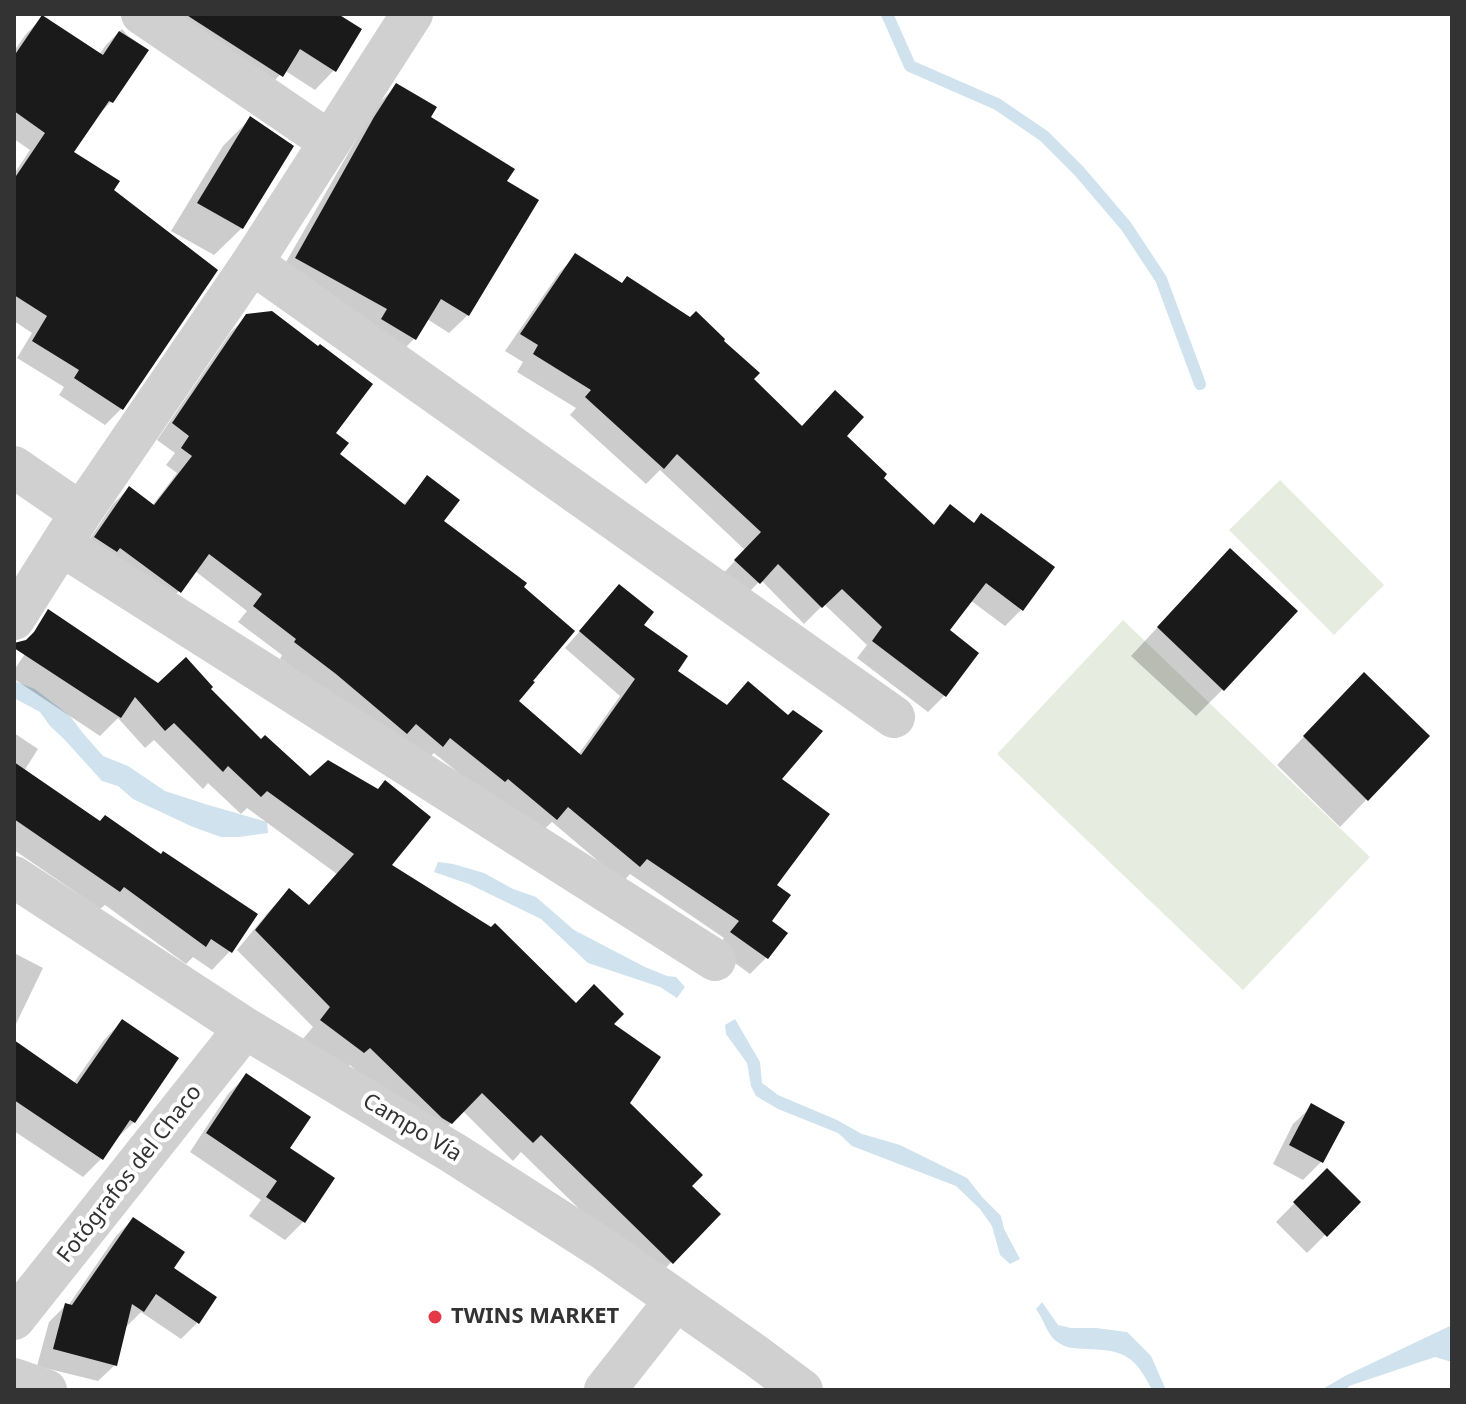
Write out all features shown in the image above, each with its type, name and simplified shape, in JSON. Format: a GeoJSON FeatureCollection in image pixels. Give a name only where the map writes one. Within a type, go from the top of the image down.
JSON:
{"type":"FeatureCollection","features":[{"type":"Feature","properties":{"kind":"street"},"geometry":{"type":"LineString","coordinates":[[142,14],[330,142]]}},
{"type":"Feature","properties":{"kind":"street"},"geometry":{"type":"LineString","coordinates":[[14,619],[71,529],[252,263],[412,14]]}},
{"type":"Feature","properties":{"kind":"street"},"geometry":{"type":"LineString","coordinates":[[252,263],[894,717]]}},
{"type":"Feature","properties":{"kind":"street"},"geometry":{"type":"LineString","coordinates":[[14,467],[71,529],[715,960]]}},
{"type":"Feature","properties":{"kind":"street","name":"Campo Vía"},"geometry":{"type":"LineString","coordinates":[[14,877],[245,1028],[455,1154],[605,1250],[802,1390]]}},
{"type":"Feature","properties":{"kind":"street","name":"Fotógrafos del Chaco"},"geometry":{"type":"LineString","coordinates":[[14,1319],[245,1028]]}},
{"type":"Feature","properties":{"kind":"street"},"geometry":{"type":"LineString","coordinates":[[605,1390],[676,1300]]}},
{"type":"Feature","properties":{"kind":"street"},"geometry":{"type":"LineString","coordinates":[[14,1379],[46,1390]]}},
{"type":"Feature","properties":{"kind":"shaded area"},"geometry":{"type":"Polygon","coordinates":[[[1280,480],[1384,585],[1334,635],[1229,530],[1280,480]]]}},
{"type":"Feature","properties":{"kind":"shaded area"},"geometry":{"type":"Polygon","coordinates":[[[1123,620],[1370,857],[1243,990],[997,754],[1123,620]]]}},
{"type":"Feature","properties":{"kind":"water"},"geometry":{"type":"Polygon","coordinates":[[[14,681],[35,689],[70,716],[103,756],[128,766],[165,791],[267,822],[268,833],[221,837],[133,799],[118,786],[102,781],[40,712],[14,698],[14,681]]]}},
{"type":"Feature","properties":{"kind":"water"},"geometry":{"type":"Polygon","coordinates":[[[438,862],[484,873],[536,897],[574,930],[645,967],[676,977],[685,987],[677,998],[660,987],[588,963],[541,919],[469,884],[434,872],[438,862]]]}},
{"type":"Feature","properties":{"kind":"water"},"geometry":{"type":"Polygon","coordinates":[[[735,1019],[760,1062],[762,1083],[778,1095],[862,1134],[900,1145],[967,1178],[1001,1216],[1004,1229],[1020,1259],[1010,1264],[1000,1255],[992,1226],[980,1209],[956,1186],[852,1146],[838,1133],[778,1109],[756,1096],[747,1063],[726,1034],[725,1025],[735,1019]]]}},
{"type":"Feature","properties":{"kind":"water"},"geometry":{"type":"Polygon","coordinates":[[[1042,1302],[1058,1325],[1127,1332],[1151,1356],[1166,1390],[1152,1390],[1134,1362],[1119,1353],[1071,1348],[1056,1341],[1036,1309],[1042,1302]]]}},
{"type":"Feature","properties":{"kind":"water"},"geometry":{"type":"Polygon","coordinates":[[[1452,1325],[1452,1362],[1435,1357],[1349,1386],[1346,1390],[1321,1390],[1345,1376],[1452,1325]]]}},
{"type":"Feature","properties":{"kind":"building"},"geometry":{"type":"Polygon","coordinates":[[[185,14],[338,14],[362,29],[336,72],[300,49],[283,77],[185,14]]]}},
{"type":"Feature","properties":{"kind":"building"},"geometry":{"type":"Polygon","coordinates":[[[42,15],[103,55],[119,31],[149,50],[74,152],[120,181],[114,190],[218,270],[123,410],[74,378],[79,370],[32,341],[47,316],[14,295],[14,179],[45,133],[14,111],[14,56],[42,15]]]}},
{"type":"Feature","properties":{"kind":"building"},"geometry":{"type":"Polygon","coordinates":[[[396,83],[437,107],[431,117],[515,169],[507,181],[539,200],[469,316],[441,299],[416,340],[381,319],[387,309],[295,258],[396,83]]]}},
{"type":"Feature","properties":{"kind":"building"},"geometry":{"type":"Polygon","coordinates":[[[250,116],[294,146],[243,229],[197,203],[250,116]]]}},
{"type":"Feature","properties":{"kind":"building"},"geometry":{"type":"Polygon","coordinates":[[[575,253],[622,283],[627,276],[690,317],[696,311],[760,373],[754,379],[802,426],[835,390],[864,417],[847,436],[887,474],[884,478],[934,525],[950,504],[974,523],[981,513],[1055,567],[1023,611],[986,583],[950,630],[979,653],[946,697],[872,641],[882,627],[842,589],[822,608],[778,564],[760,584],[734,560],[761,532],[677,454],[664,469],[585,397],[591,390],[533,354],[538,345],[520,334],[575,253]]]}},
{"type":"Feature","properties":{"kind":"building"},"geometry":{"type":"Polygon","coordinates":[[[272,311],[373,384],[336,433],[349,443],[340,454],[405,505],[427,475],[460,500],[444,521],[527,583],[524,587],[575,631],[519,701],[581,755],[635,679],[579,631],[619,584],[654,612],[644,625],[688,656],[678,671],[727,705],[748,681],[788,715],[793,710],[823,731],[782,779],[830,814],[777,885],[791,895],[772,921],[788,933],[768,959],[730,932],[739,921],[647,859],[640,867],[568,807],[557,820],[508,779],[505,782],[450,738],[443,747],[416,724],[407,734],[253,606],[262,594],[209,554],[181,593],[120,548],[117,552],[94,537],[129,486],[154,505],[192,456],[181,448],[189,436],[172,423],[246,314],[272,311]]]}},
{"type":"Feature","properties":{"kind":"building"},"geometry":{"type":"Polygon","coordinates":[[[1230,548],[1298,611],[1224,691],[1157,627],[1230,548]]]}},
{"type":"Feature","properties":{"kind":"building"},"geometry":{"type":"Polygon","coordinates":[[[48,609],[158,683],[186,657],[213,687],[211,689],[261,739],[265,735],[310,776],[328,760],[378,789],[385,780],[431,817],[392,865],[491,927],[495,923],[576,1003],[594,984],[624,1014],[614,1024],[661,1057],[630,1103],[703,1175],[692,1186],[721,1214],[673,1264],[541,1135],[533,1143],[482,1093],[452,1124],[370,1048],[364,1053],[320,1020],[330,1007],[255,930],[289,888],[309,905],[354,854],[267,791],[261,797],[228,766],[223,772],[174,723],[165,731],[135,697],[121,718],[14,648],[14,643],[26,640],[34,632],[48,609]]]}},
{"type":"Feature","properties":{"kind":"building"},"geometry":{"type":"Polygon","coordinates":[[[1364,672],[1430,736],[1368,801],[1303,736],[1364,672]]]}},
{"type":"Feature","properties":{"kind":"building"},"geometry":{"type":"Polygon","coordinates":[[[14,762],[100,821],[105,815],[258,914],[232,953],[211,939],[206,947],[124,887],[120,892],[14,819],[14,762]]]}},
{"type":"Feature","properties":{"kind":"building"},"geometry":{"type":"Polygon","coordinates":[[[122,1019],[179,1058],[135,1123],[130,1120],[103,1160],[14,1100],[14,1040],[77,1084],[122,1019]]]}},
{"type":"Feature","properties":{"kind":"building"},"geometry":{"type":"Polygon","coordinates":[[[246,1073],[311,1117],[290,1148],[335,1178],[305,1223],[266,1197],[277,1181],[206,1133],[246,1073]]]}},
{"type":"Feature","properties":{"kind":"building"},"geometry":{"type":"Polygon","coordinates":[[[1311,1103],[1345,1122],[1323,1163],[1289,1145],[1311,1103]]]}},
{"type":"Feature","properties":{"kind":"building"},"geometry":{"type":"Polygon","coordinates":[[[1327,1168],[1361,1202],[1327,1237],[1293,1202],[1327,1168]]]}},
{"type":"Feature","properties":{"kind":"building"},"geometry":{"type":"Polygon","coordinates":[[[133,1217],[185,1252],[174,1268],[217,1297],[199,1324],[156,1294],[144,1312],[132,1304],[117,1366],[53,1349],[65,1303],[72,1305],[133,1217]]]}},
{"type":"Feature","properties":{"kind":"waterway"},"geometry":{"type":"LineString","coordinates":[[887,14],[910,66],[997,104],[1044,136],[1126,226],[1161,279],[1200,384]]}},
{"type":"Feature","properties":{"kind":"place","name":"TWINS MARKET"},"geometry":{"type":"Point","coordinates":[435,1317]}}]}
